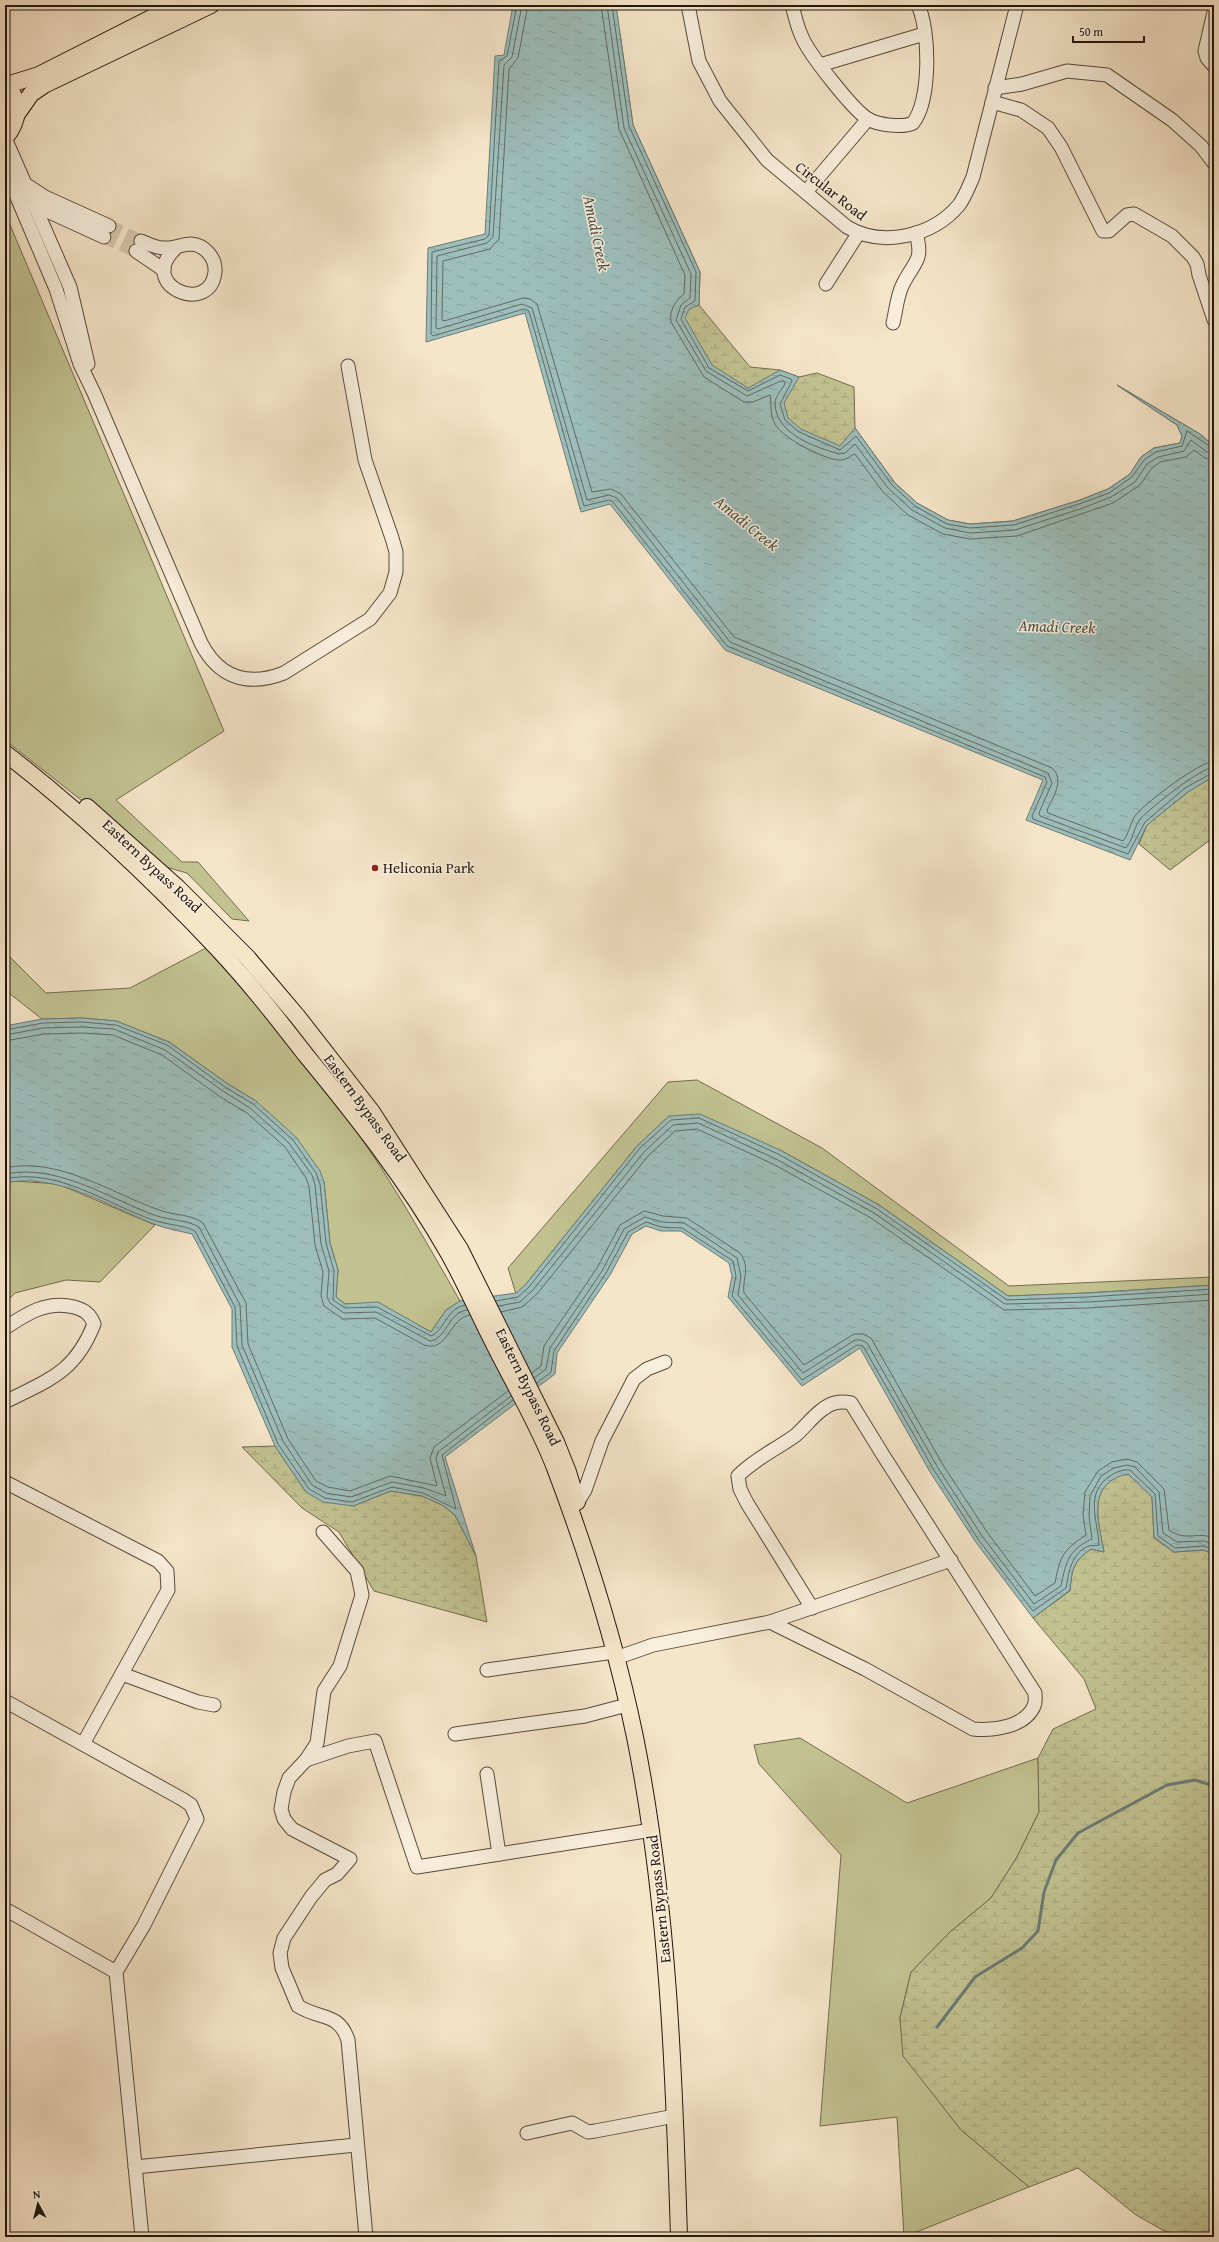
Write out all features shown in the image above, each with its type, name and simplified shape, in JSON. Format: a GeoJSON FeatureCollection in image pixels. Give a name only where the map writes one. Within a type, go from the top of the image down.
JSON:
{"type":"FeatureCollection","features":[{"type":"Feature","properties":{"kind":"main road"},"geometry":{"type":"LineString","coordinates":[[17,114],[14,96],[6,85],[39,75],[177,5]]}},
{"type":"Feature","properties":{"kind":"main road"},"geometry":{"type":"LineString","coordinates":[[5,138],[13,127],[17,114],[31,94],[44,85],[211,5]]}},
{"type":"Feature","properties":{"kind":"main road","name":"Eastern Bypass Road"},"geometry":{"type":"LineString","coordinates":[[5,741],[125,839],[178,888],[246,957],[297,1016],[372,1112],[454,1251],[551,1444],[568,1472],[584,1526],[591,1569]]}},
{"type":"Feature","properties":{"kind":"main road","name":"Eastern Bypass Road"},"geometry":{"type":"LineString","coordinates":[[5,753],[61,797],[106,839],[235,968],[362,1123],[454,1251]]}},
{"type":"Feature","properties":{"kind":"main road","name":"Eastern Bypass Road"},"geometry":{"type":"LineString","coordinates":[[551,1444],[591,1569],[615,1655],[627,1705],[652,1830],[659,1886],[668,1991],[675,2116],[679,2237]]}},
{"type":"Feature","properties":{"kind":"street","name":"Circular Road"},"geometry":{"type":"LineString","coordinates":[[688,5],[699,60],[720,101],[767,160],[847,227],[858,234],[877,238],[889,238],[916,233],[941,222],[961,203],[973,177],[1017,5]]}},
{"type":"Feature","properties":{"kind":"street"},"geometry":{"type":"LineString","coordinates":[[792,5],[802,38],[820,65],[868,119],[889,124],[904,125],[911,124],[916,119],[921,108],[927,71],[924,34],[918,5]]}},
{"type":"Feature","properties":{"kind":"street"},"geometry":{"type":"LineString","coordinates":[[1214,12],[1205,51],[1207,58],[1214,66]]}},
{"type":"Feature","properties":{"kind":"street"},"geometry":{"type":"LineString","coordinates":[[820,65],[924,34]]}},
{"type":"Feature","properties":{"kind":"street"},"geometry":{"type":"LineString","coordinates":[[995,88],[1022,84],[1067,71],[1107,75],[1172,120],[1201,146],[1214,163]]}},
{"type":"Feature","properties":{"kind":"street"},"geometry":{"type":"LineString","coordinates":[[992,102],[1021,110],[1048,128],[1062,147],[1103,231],[1109,231],[1128,215],[1134,214],[1172,236],[1197,264],[1199,275],[1214,320]]}},
{"type":"Feature","properties":{"kind":"street"},"geometry":{"type":"LineString","coordinates":[[806,192],[868,119]]}},
{"type":"Feature","properties":{"kind":"street"},"geometry":{"type":"LineString","coordinates":[[5,138],[20,189],[86,378],[94,393],[208,657],[230,674],[243,679],[258,680],[284,673],[370,619],[385,601],[393,584],[396,572],[396,552],[365,460],[348,366]]}},
{"type":"Feature","properties":{"kind":"street"},"geometry":{"type":"LineString","coordinates":[[5,169],[34,205],[70,287],[94,393]]}},
{"type":"Feature","properties":{"kind":"street"},"geometry":{"type":"LineString","coordinates":[[20,189],[45,197],[107,231],[34,205]]}},
{"type":"Feature","properties":{"kind":"street"},"geometry":{"type":"LineString","coordinates":[[893,323],[902,285],[918,258],[920,249],[916,233]]}},
{"type":"Feature","properties":{"kind":"street"},"geometry":{"type":"LineString","coordinates":[[826,284],[858,234]]}},
{"type":"Feature","properties":{"kind":"street"},"geometry":{"type":"LineString","coordinates":[[192,244],[206,250],[214,264],[213,280],[202,291],[185,294],[170,286],[164,270],[138,246],[176,248],[192,244]]}},
{"type":"Feature","properties":{"kind":"street"},"geometry":{"type":"LineString","coordinates":[[164,270],[168,258],[176,248]]}},
{"type":"Feature","properties":{"kind":"street"},"geometry":{"type":"LineString","coordinates":[[5,1328],[25,1315],[44,1307],[60,1304],[82,1309],[91,1316],[94,1324],[79,1354],[53,1378],[31,1391],[5,1402]]}},
{"type":"Feature","properties":{"kind":"street"},"geometry":{"type":"LineString","coordinates":[[578,1503],[585,1490],[602,1441],[634,1379],[647,1369],[665,1362]]}},
{"type":"Feature","properties":{"kind":"street"},"geometry":{"type":"LineString","coordinates":[[770,1622],[865,1669],[973,1729],[990,1730],[1007,1727],[1026,1715],[1034,1705],[1036,1693],[952,1560],[882,1455],[852,1403],[839,1401],[822,1409],[807,1426],[783,1444],[747,1467],[738,1476],[740,1489],[747,1503],[812,1608]]}},
{"type":"Feature","properties":{"kind":"street"},"geometry":{"type":"LineString","coordinates":[[5,1482],[158,1561],[167,1571],[168,1590],[83,1744]]}},
{"type":"Feature","properties":{"kind":"street"},"geometry":{"type":"LineString","coordinates":[[324,1532],[357,1571],[362,1595],[340,1666],[324,1691],[317,1743],[306,1760],[289,1778],[284,1792],[281,1809],[284,1819],[292,1829],[350,1859],[337,1874],[325,1880],[311,1897],[284,1938],[280,1953],[292,1995],[298,2006],[319,2016],[334,2019],[344,2028],[348,2040],[356,2145],[366,2237]]}},
{"type":"Feature","properties":{"kind":"street"},"geometry":{"type":"LineString","coordinates":[[487,1670],[615,1655],[653,1645],[770,1622],[952,1560]]}},
{"type":"Feature","properties":{"kind":"street"},"geometry":{"type":"LineString","coordinates":[[122,1674],[198,1702],[214,1705]]}},
{"type":"Feature","properties":{"kind":"street"},"geometry":{"type":"LineString","coordinates":[[5,1701],[191,1805],[198,1819],[144,1925],[116,1972],[142,2237]]}},
{"type":"Feature","properties":{"kind":"street"},"geometry":{"type":"LineString","coordinates":[[456,1734],[585,1716],[627,1705]]}},
{"type":"Feature","properties":{"kind":"street"},"geometry":{"type":"LineString","coordinates":[[306,1760],[348,1746],[375,1741],[417,1867],[652,1830]]}},
{"type":"Feature","properties":{"kind":"street"},"geometry":{"type":"LineString","coordinates":[[487,1774],[499,1854]]}},
{"type":"Feature","properties":{"kind":"street"},"geometry":{"type":"LineString","coordinates":[[5,1910],[116,1972]]}},
{"type":"Feature","properties":{"kind":"street"},"geometry":{"type":"LineString","coordinates":[[527,2133],[572,2123],[588,2132],[675,2116]]}},
{"type":"Feature","properties":{"kind":"street"},"geometry":{"type":"LineString","coordinates":[[135,2167],[356,2145]]}},
{"type":"Feature","properties":{"kind":"green space"},"geometry":{"type":"Polygon","coordinates":[[[620,34],[633,125],[700,272],[699,305],[750,367],[780,370],[799,377],[817,373],[854,387],[855,428],[895,483],[917,503],[948,520],[970,524],[1013,521],[1080,500],[1108,489],[1130,474],[1141,457],[1154,448],[1180,443],[1182,436],[1177,425],[1117,385],[1200,434],[1214,446],[1214,493],[974,536],[739,418],[653,289],[620,34]]]}},
{"type":"Feature","properties":{"kind":"green space"},"geometry":{"type":"Polygon","coordinates":[[[5,213],[224,731],[116,800],[182,862],[198,862],[249,921],[232,919],[187,873],[166,867],[5,740],[5,213]]]}},
{"type":"Feature","properties":{"kind":"green space"},"geometry":{"type":"Polygon","coordinates":[[[1214,776],[1214,837],[1170,870],[1139,844],[1147,825],[1188,792],[1214,776]]]}},
{"type":"Feature","properties":{"kind":"green space"},"geometry":{"type":"Polygon","coordinates":[[[206,948],[282,1033],[318,1077],[380,1166],[421,1233],[460,1301],[446,1310],[431,1332],[378,1303],[345,1304],[336,1297],[338,1270],[330,1243],[324,1182],[256,1101],[228,1084],[169,1042],[116,1021],[82,1018],[42,1019],[5,990],[5,952],[46,993],[130,988],[206,948]]]}},
{"type":"Feature","properties":{"kind":"green space"},"geometry":{"type":"Polygon","coordinates":[[[697,1080],[822,1148],[1009,1286],[1214,1277],[1214,1285],[1087,1293],[1008,1296],[879,1205],[780,1150],[669,1116],[637,1146],[526,1284],[516,1294],[508,1268],[668,1082],[697,1080]]]}},
{"type":"Feature","properties":{"kind":"green space"},"geometry":{"type":"Polygon","coordinates":[[[14,1181],[58,1184],[155,1225],[100,1282],[66,1280],[15,1293],[5,1303],[5,1183],[14,1181]]]}},
{"type":"Feature","properties":{"kind":"green space"},"geometry":{"type":"Polygon","coordinates":[[[275,1446],[306,1492],[353,1506],[391,1491],[422,1496],[442,1505],[455,1515],[476,1556],[487,1622],[374,1591],[339,1532],[302,1508],[242,1447],[275,1446]]]}},
{"type":"Feature","properties":{"kind":"green space"},"geometry":{"type":"Polygon","coordinates":[[[1128,1473],[1152,1497],[1154,1538],[1174,1552],[1204,1550],[1214,1555],[1214,2237],[1175,2237],[1136,2215],[1078,2168],[1029,2187],[961,2130],[903,2056],[900,2018],[911,1972],[950,1932],[991,1898],[1017,1857],[1039,1812],[1038,1758],[1053,1729],[1096,1709],[1084,1679],[1033,1618],[1070,1591],[1074,1566],[1080,1558],[1091,1549],[1104,1552],[1098,1516],[1100,1494],[1106,1485],[1115,1478],[1128,1473]]]}},
{"type":"Feature","properties":{"kind":"green space"},"geometry":{"type":"Polygon","coordinates":[[[800,1738],[907,1803],[1038,1758],[1039,1812],[1017,1857],[991,1898],[950,1932],[911,1972],[900,2018],[904,2056],[961,2130],[1029,2187],[904,2237],[897,2117],[820,2126],[841,1855],[759,1764],[754,1745],[800,1738]]]}},
{"type":"Feature","properties":{"kind":"water","name":"Amadi Creek"},"geometry":{"type":"Polygon","coordinates":[[[513,5],[616,5],[633,125],[700,272],[699,305],[689,309],[685,318],[712,365],[748,388],[780,370],[799,377],[784,403],[788,418],[801,429],[840,446],[855,428],[895,483],[917,503],[948,520],[970,524],[1013,521],[1080,500],[1108,489],[1130,474],[1141,457],[1154,448],[1180,443],[1182,436],[1177,425],[1117,385],[1200,434],[1214,446],[1214,776],[1188,792],[1147,825],[1130,860],[1026,820],[1043,780],[725,650],[610,504],[581,512],[525,313],[426,342],[428,248],[485,234],[495,56],[504,55],[513,5]]]}},
{"type":"Feature","properties":{"kind":"water"},"geometry":{"type":"Polygon","coordinates":[[[82,1018],[116,1021],[169,1042],[228,1084],[256,1101],[296,1137],[320,1171],[324,1182],[330,1243],[338,1270],[336,1297],[345,1304],[378,1302],[431,1332],[446,1310],[460,1301],[516,1293],[526,1284],[637,1146],[669,1116],[700,1114],[780,1150],[879,1205],[1008,1296],[1087,1293],[1214,1285],[1214,1555],[1204,1550],[1174,1552],[1154,1537],[1152,1497],[1128,1474],[1115,1479],[1106,1485],[1100,1494],[1098,1516],[1104,1552],[1091,1549],[1080,1558],[1074,1566],[1070,1590],[1033,1618],[975,1541],[930,1472],[860,1348],[802,1386],[728,1297],[732,1276],[729,1263],[681,1231],[661,1231],[646,1226],[632,1234],[610,1275],[557,1353],[555,1374],[445,1457],[476,1556],[455,1515],[442,1505],[422,1496],[391,1491],[353,1506],[323,1502],[306,1492],[275,1446],[232,1347],[232,1309],[192,1234],[159,1226],[100,1200],[63,1186],[44,1182],[24,1181],[5,1183],[5,1026],[42,1019],[82,1018]]]}},
{"type":"Feature","properties":{"kind":"waterway"},"geometry":{"type":"LineString","coordinates":[[937,2027],[975,1977],[1022,1948],[1038,1931],[1044,1892],[1056,1860],[1078,1833],[1167,1785],[1195,1780],[1214,1786]]}},
{"type":"Feature","properties":{"kind":"tunnel"},"geometry":{"type":"LineString","coordinates":[[109,226],[141,241]]}},
{"type":"Feature","properties":{"kind":"tunnel"},"geometry":{"type":"LineString","coordinates":[[104,237],[136,251]]}},
{"type":"Feature","properties":{"kind":"place","name":"Heliconia Park"},"geometry":{"type":"Point","coordinates":[375,868]}}]}
